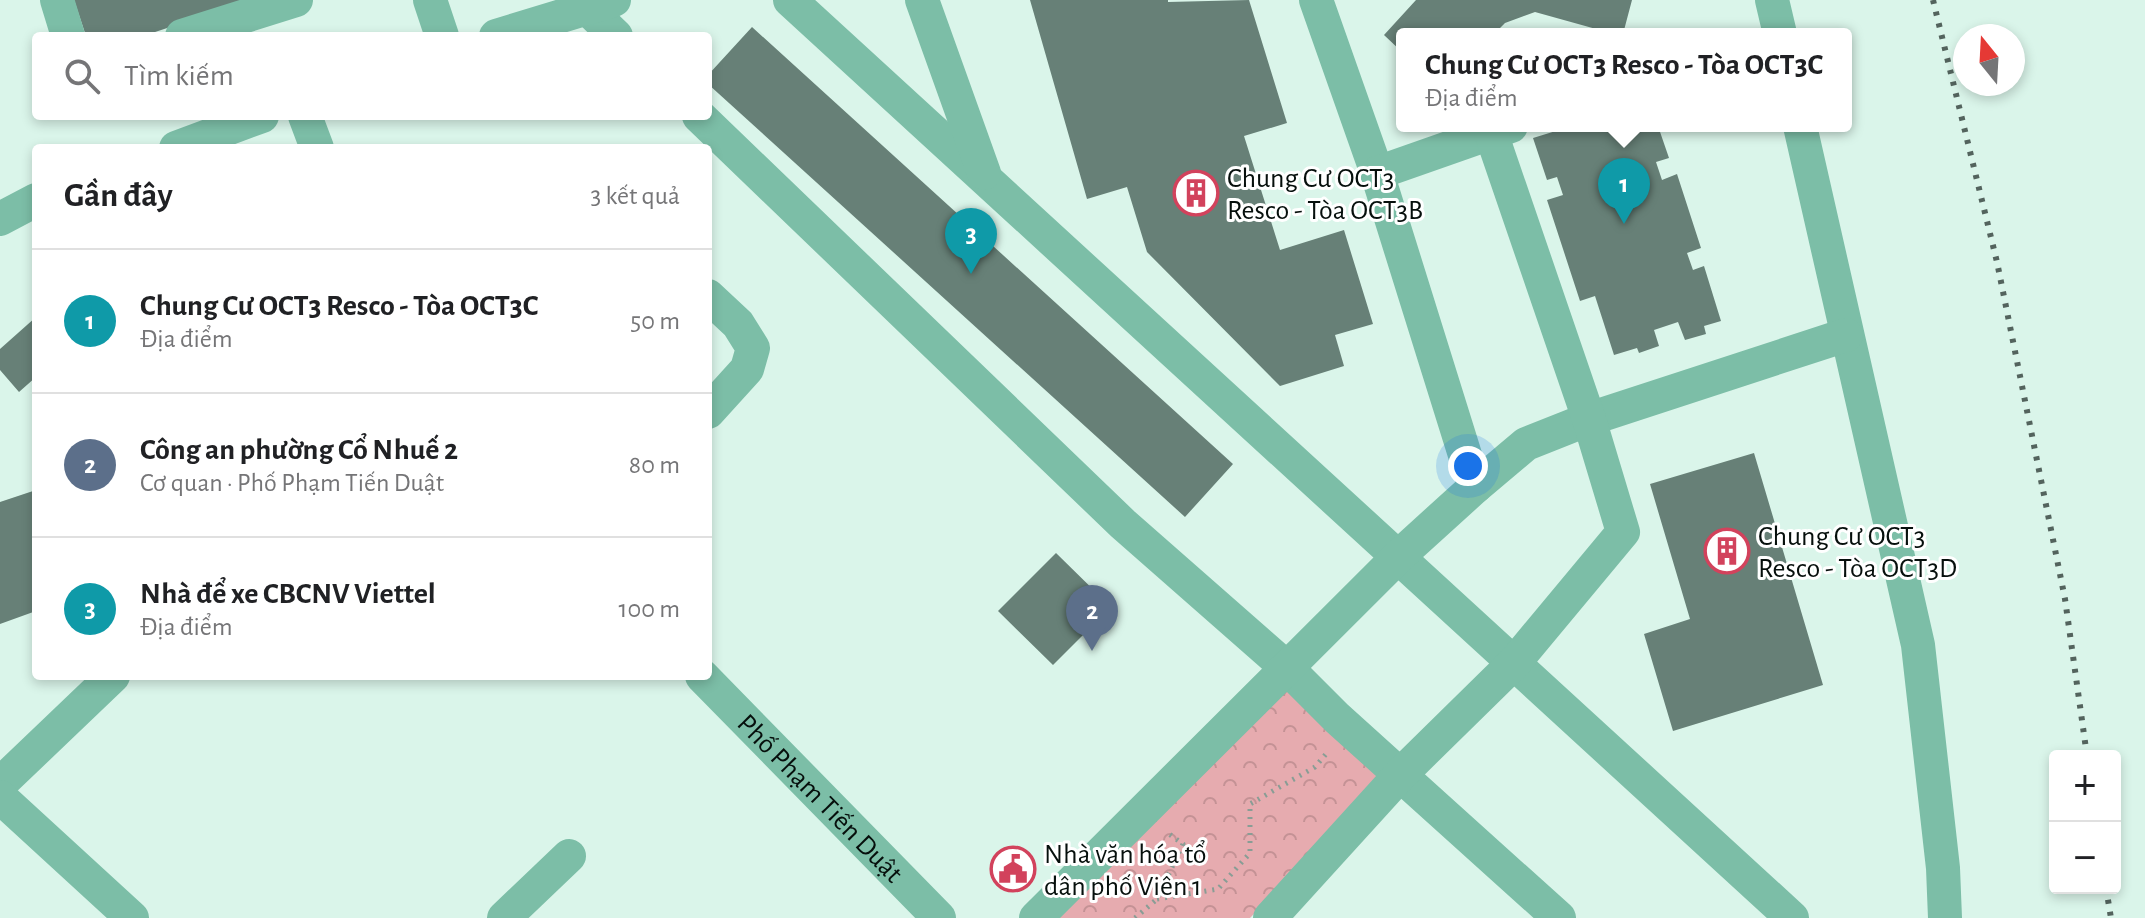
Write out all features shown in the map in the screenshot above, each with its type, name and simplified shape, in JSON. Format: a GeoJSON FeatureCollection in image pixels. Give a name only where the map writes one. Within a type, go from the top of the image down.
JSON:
{"type":"FeatureCollection","features":[{"type":"Feature","properties":{"kind":"street"},"geometry":{"type":"LineString","coordinates":[[57,0],[67,32]]}},
{"type":"Feature","properties":{"kind":"street"},"geometry":{"type":"LineString","coordinates":[[195,32],[296,0]]}},
{"type":"Feature","properties":{"kind":"street"},"geometry":{"type":"LineString","coordinates":[[430,0],[441,32]]}},
{"type":"Feature","properties":{"kind":"street"},"geometry":{"type":"LineString","coordinates":[[790,0],[1792,918]]}},
{"type":"Feature","properties":{"kind":"street"},"geometry":{"type":"LineString","coordinates":[[922,0],[987,179]]}},
{"type":"Feature","properties":{"kind":"street"},"geometry":{"type":"LineString","coordinates":[[1316,0],[1377,173],[1475,487]]}},
{"type":"Feature","properties":{"kind":"street"},"geometry":{"type":"LineString","coordinates":[[509,32],[601,4],[614,32]]}},
{"type":"Feature","properties":{"kind":"street"},"geometry":{"type":"LineString","coordinates":[[187,144],[251,120]]}},
{"type":"Feature","properties":{"kind":"street"},"geometry":{"type":"LineString","coordinates":[[306,120],[316,144]]}},
{"type":"Feature","properties":{"kind":"street"},"geometry":{"type":"LineString","coordinates":[[703,120],[1123,524],[1287,668],[1337,718],[1559,918]]}},
{"type":"Feature","properties":{"kind":"street"},"geometry":{"type":"LineString","coordinates":[[1377,173],[1495,132]]}},
{"type":"Feature","properties":{"kind":"street"},"geometry":{"type":"LineString","coordinates":[[1270,918],[1400,775],[1514,663],[1623,532],[1502,132]]}},
{"type":"Feature","properties":{"kind":"street"},"geometry":{"type":"LineString","coordinates":[[1801,132],[1918,645],[1943,868],[1945,918]]}},
{"type":"Feature","properties":{"kind":"street"},"geometry":{"type":"LineString","coordinates":[[0,219],[32,202]]}},
{"type":"Feature","properties":{"kind":"street"},"geometry":{"type":"LineString","coordinates":[[712,300],[738,324],[753,348],[747,369],[712,408]]}},
{"type":"Feature","properties":{"kind":"street"},"geometry":{"type":"LineString","coordinates":[[1036,918],[1399,556],[1526,444],[1589,419],[1846,335]]}},
{"type":"Feature","properties":{"kind":"street"},"geometry":{"type":"LineString","coordinates":[[0,784],[109,680]]}},
{"type":"Feature","properties":{"kind":"street","name":"Phố Phạm Tiến Duật"},"geometry":{"type":"LineString","coordinates":[[706,680],[939,918]]}},
{"type":"Feature","properties":{"kind":"street"},"geometry":{"type":"LineString","coordinates":[[0,797],[132,918]]}},
{"type":"Feature","properties":{"kind":"street"},"geometry":{"type":"LineString","coordinates":[[504,918],[569,856]]}},
{"type":"Feature","properties":{"kind":"path"},"geometry":{"type":"LineString","coordinates":[[1157,899],[1218,889],[1250,853],[1250,804],[1315,767],[1339,737],[1337,718]]}},
{"type":"Feature","properties":{"kind":"path"},"geometry":{"type":"LineString","coordinates":[[1135,918],[1157,899],[1183,844],[1140,813]]}},
{"type":"Feature","properties":{"kind":"green space"},"geometry":{"type":"Polygon","coordinates":[[[1288,687],[1386,778],[1250,918],[1055,918],[1288,687]]]}},
{"type":"Feature","properties":{"kind":"building"},"geometry":{"type":"Polygon","coordinates":[[[74,0],[249,0],[155,32],[85,32],[74,0]]]}},
{"type":"Feature","properties":{"kind":"building","name":"Chung Cư OCT3 Resco - Tòa OCT3B"},"geometry":{"type":"Polygon","coordinates":[[[1030,0],[1249,0],[1287,123],[1244,136],[1280,250],[1344,230],[1373,324],[1335,335],[1344,366],[1280,386],[1147,252],[1127,187],[1087,199],[1030,0]]]}},
{"type":"Feature","properties":{"kind":"building"},"geometry":{"type":"Polygon","coordinates":[[[1416,0],[1632,0],[1625,28],[1592,28],[1535,12],[1505,23],[1500,28],[1396,28],[1396,46],[1384,35],[1416,0]]]}},
{"type":"Feature","properties":{"kind":"building"},"geometry":{"type":"Polygon","coordinates":[[[752,27],[1233,464],[1185,517],[712,88],[712,71],[752,27]]]}},
{"type":"Feature","properties":{"kind":"building"},"geometry":{"type":"Polygon","coordinates":[[[1552,132],[1660,132],[1669,158],[1656,162],[1662,180],[1677,174],[1701,248],[1687,253],[1693,270],[1704,266],[1721,321],[1704,326],[1706,334],[1685,340],[1678,322],[1654,330],[1659,346],[1639,353],[1637,348],[1614,355],[1595,296],[1580,301],[1547,200],[1563,195],[1557,177],[1547,180],[1533,138],[1552,132]]]}},
{"type":"Feature","properties":{"kind":"building"},"geometry":{"type":"Polygon","coordinates":[[[32,321],[32,381],[19,392],[0,370],[0,349],[32,321]]]}},
{"type":"Feature","properties":{"kind":"building","name":"Chung Cư OCT3 Resco - Tòa OCT3D"},"geometry":{"type":"Polygon","coordinates":[[[1754,453],[1823,685],[1673,731],[1644,634],[1690,619],[1650,484],[1754,453]]]}},
{"type":"Feature","properties":{"kind":"building"},"geometry":{"type":"Polygon","coordinates":[[[32,491],[32,612],[0,624],[0,502],[32,491]]]}},
{"type":"Feature","properties":{"kind":"building"},"geometry":{"type":"Polygon","coordinates":[[[1056,553],[1111,607],[1053,665],[998,611],[1056,553]]]}},
{"type":"Feature","properties":{"kind":"railway"},"geometry":{"type":"LineString","coordinates":[[1933,0],[1997,262],[2065,599],[2086,750]]}},
{"type":"Feature","properties":{"kind":"railway"},"geometry":{"type":"LineString","coordinates":[[2107,894],[2111,918]]}},
{"type":"Feature","properties":{"kind":"place","name":"Chung Cư OCT3 Resco - Tòa OCT3B"},"geometry":{"type":"Point","coordinates":[1196,193]}},
{"type":"Feature","properties":{"kind":"place","name":"Chung Cư OCT3 Resco - Tòa OCT3C"},"geometry":{"type":"Point","coordinates":[1624,224]}},
{"type":"Feature","properties":{"kind":"place","name":"Nhà để xe CBCNV Viettel"},"geometry":{"type":"Point","coordinates":[971,274]}},
{"type":"Feature","properties":{"kind":"place","name":"Chung Cư OCT3 Resco - Tòa OCT3D"},"geometry":{"type":"Point","coordinates":[1727,551]}},
{"type":"Feature","properties":{"kind":"place","name":"Công an phường Cổ Nhuế 2"},"geometry":{"type":"Point","coordinates":[1092,651]}},
{"type":"Feature","properties":{"kind":"place","name":"Nhà văn hóa tổ dân phố Viên 1"},"geometry":{"type":"Point","coordinates":[1013,869]}}]}
